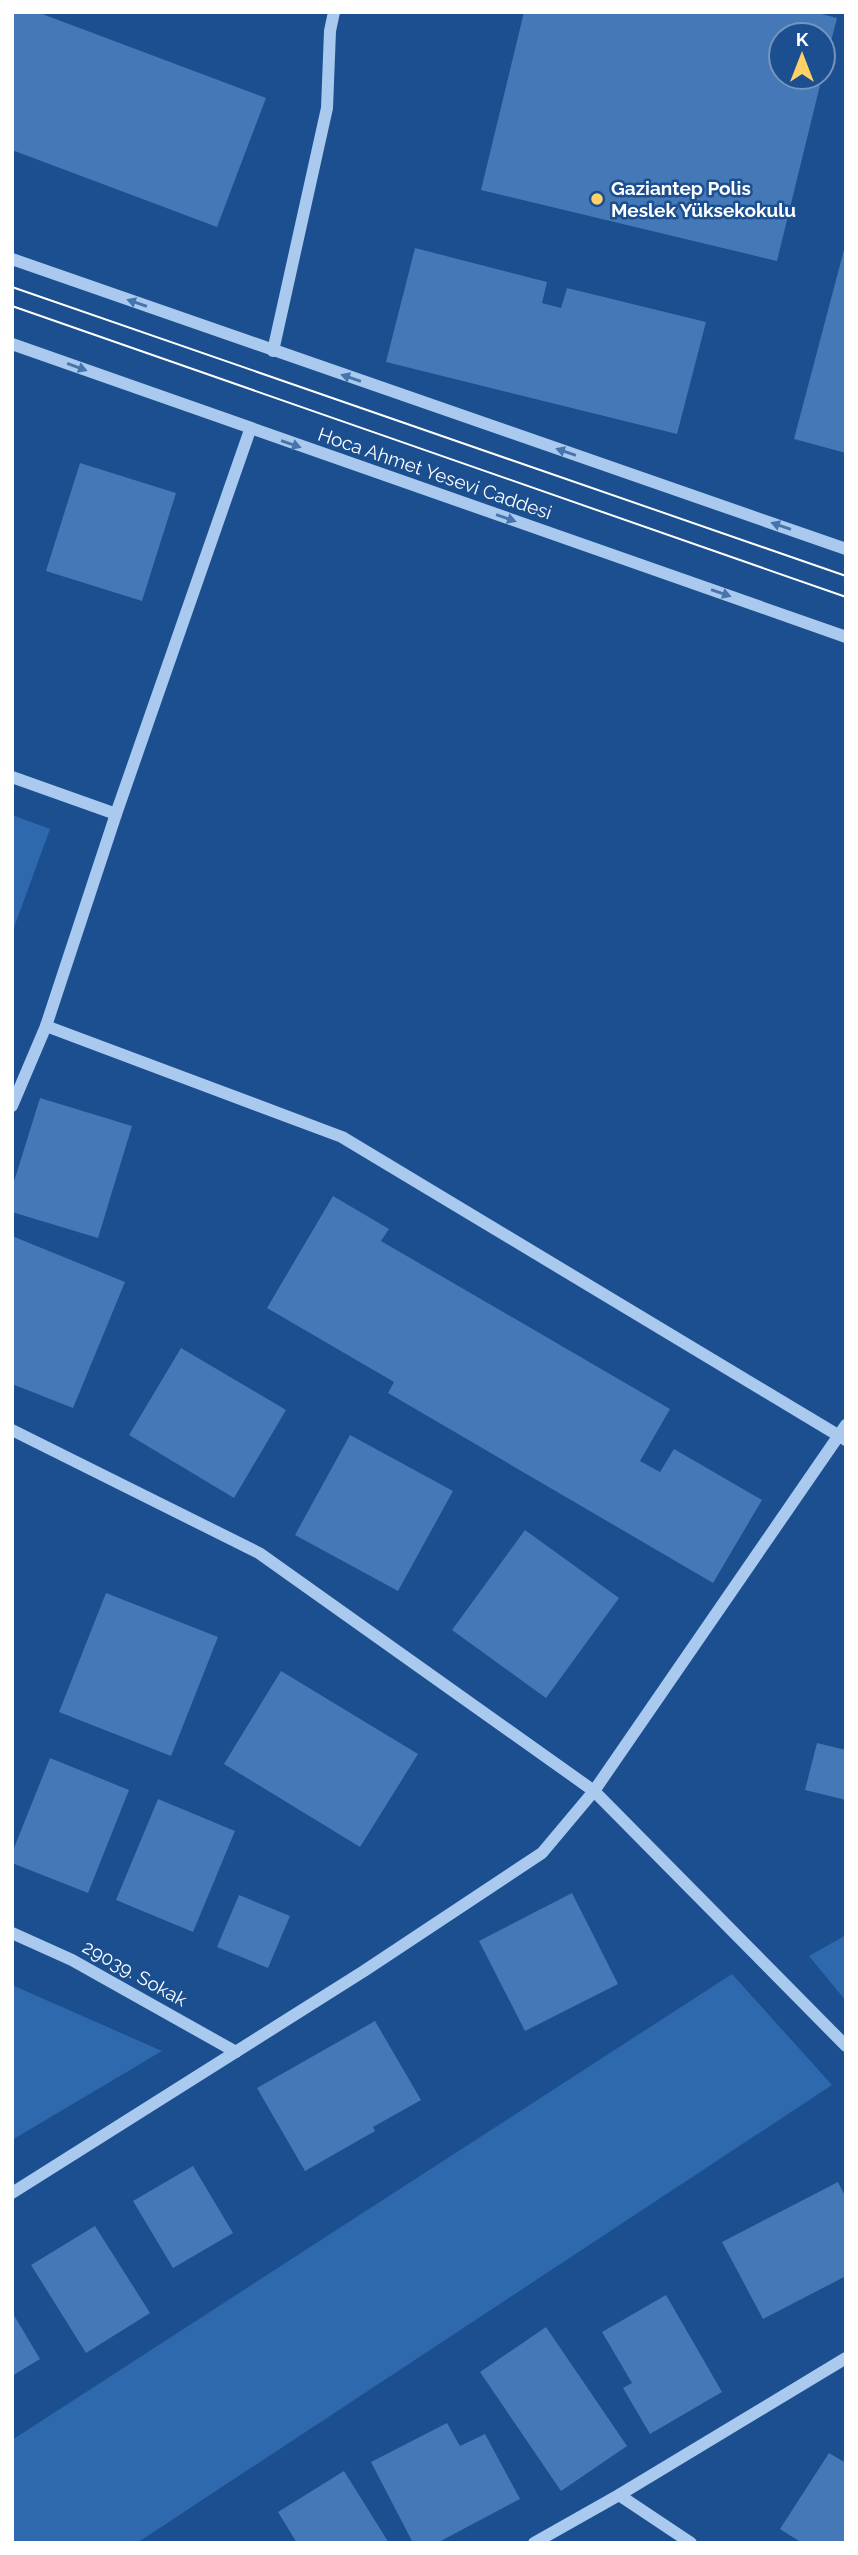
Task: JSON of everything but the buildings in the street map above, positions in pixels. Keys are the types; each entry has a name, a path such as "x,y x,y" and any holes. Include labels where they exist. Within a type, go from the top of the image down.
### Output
{"street":[{"path":"273,351 327,108 330,31 334,12"},
{"path":"12,259 846,549"},
{"name":"Hoca Ahmet Yesevi Caddesi","path":"12,344 250,430 846,637"},
{"path":"12,1106 46,1026 116,814 250,430"},
{"path":"12,777 116,814"},
{"path":"12,2193 364,1971 542,1853 594,1791 843,1433 342,1137 46,1026"},
{"path":"12,1430 259,1553 594,1791 846,2046"},
{"name":"29039. Sokak","path":"12,1933 72,1960 236,2052"},
{"path":"534,2543 846,2358"},
{"path":"619,2495 691,2543"}],"shaded area":[{"path":"12,815 50,829 12,933"},
{"path":"846,1935 846,2001 809,1956"},
{"path":"732,1974 832,2085 137,2543 12,2543 12,2440"},
{"path":"12,1985 162,2051 12,2140"}],"tram line":[{"path":"12,287 846,576"},
{"path":"12,306 846,597"}],"place":[{"name":"Gaziantep Polis Meslek Yüksekokulu","path":"597,199"}]}
